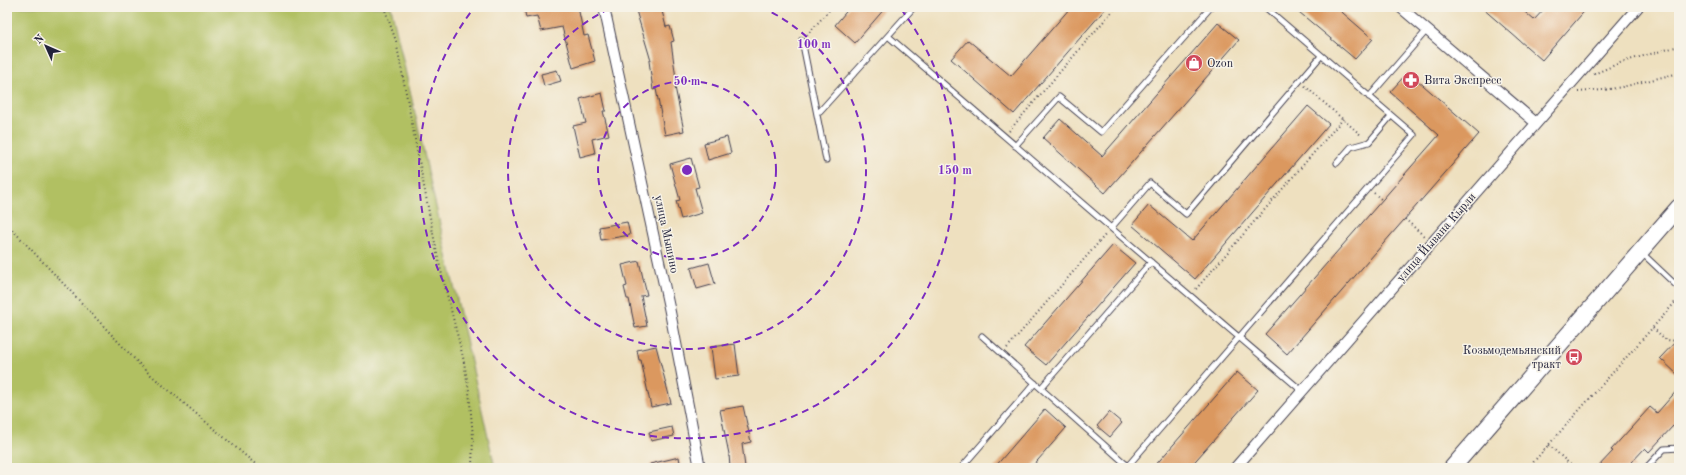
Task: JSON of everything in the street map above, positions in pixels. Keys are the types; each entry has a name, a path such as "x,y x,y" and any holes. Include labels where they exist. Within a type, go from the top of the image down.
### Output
{"main road":[{"path":"1452,468 1679,207"}],"street":[{"name":"улица Мышино","path":"604,7 670,312 700,468"},
{"path":"1400,7 1536,123"},
{"name":"улица Йывана Кырли","path":"1235,468 1638,7"}],"lane":[{"path":"820,111 914,7"},
{"path":"1015,146 1059,97 1101,132 1211,7"},
{"path":"982,336 1127,467 1414,135 1265,7"},
{"path":"1369,97 1426,30"},
{"path":"888,36 1302,391"},
{"path":"802,40 826,160"},
{"path":"1111,228 1150,183 1186,214 1321,56"},
{"path":"1337,163 1351,147 1369,142 1391,116"},
{"path":"1640,252 1679,288"},
{"path":"1041,388 1151,262"},
{"path":"961,468 1035,383"},
{"path":"1646,468 1664,449 1679,448"}],"path":[{"path":"384,7 396,41 438,259 463,357 469,391 473,437 472,468"},
{"path":"802,40 832,7"},
{"path":"1004,136 1116,7"},
{"path":"1594,74 1622,62 1679,46"},
{"path":"1579,88 1574,93 1622,87 1679,73"},
{"path":"1299,81 1369,142"},
{"path":"1190,296 1343,119"},
{"path":"1405,219 1432,243"},
{"path":"7,224 145,370 260,468"},
{"path":"1002,354 1111,228"},
{"path":"1528,468 1679,298"},
{"path":"1652,328 1666,340 1679,341"},
{"path":"1549,445 1574,468"}],"green space":[{"path":"7,7 391,7 495,468 7,468"}],"building":[{"path":"524,7 578,7 584,36 588,35 595,61 573,68 562,27 541,31 537,16 526,18"},
{"path":"635,7 661,7 666,27 670,26 674,41 671,42 677,86 675,87 684,131 665,135 656,89 653,90 649,61 651,61"},
{"path":"850,7 886,7 855,43 835,25"},
{"path":"1071,7 1107,7 1014,114 951,59 968,40 1011,76"},
{"path":"1293,7 1336,7 1373,39 1355,59"},
{"path":"1481,7 1519,7 1534,20 1546,7 1588,7 1542,60"},
{"path":"1218,23 1239,40 1105,193 1043,138 1060,119 1102,156"},
{"path":"557,70 561,81 544,86 541,74"},
{"path":"1408,72 1479,134 1287,354 1265,334 1439,135 1390,92"},
{"path":"602,93 606,111 603,111 609,135 592,139 595,153 580,157 573,126 586,123 580,99"},
{"path":"1308,106 1329,124 1195,279 1132,225 1149,205 1192,241"},
{"path":"727,137 731,153 708,160 704,143"},
{"path":"691,158 699,187 695,188 702,213 681,219 676,201 680,200 670,164"},
{"path":"627,222 630,235 601,240 599,227"},
{"path":"1113,245 1135,263 1046,365 1024,347"},
{"path":"639,261 647,295 641,296 647,326 635,328 629,299 627,299 624,287 627,286 622,265"},
{"path":"709,263 715,284 697,289 691,268"},
{"path":"1679,338 1679,376 1660,358"},
{"path":"735,344 739,376 715,379 711,347"},
{"path":"656,346 671,403 651,407 641,360 639,360 637,350"},
{"path":"1237,372 1258,390 1189,468 1153,468"},
{"path":"1679,388 1679,423 1675,427 1673,426 1649,452 1645,448 1631,463 1636,468 1597,468 1613,451 1611,450 1650,407 1657,413"},
{"path":"743,406 751,442 742,444 745,467 730,468 729,454 720,410"},
{"path":"1045,409 1066,428 1031,468 994,468"},
{"path":"1109,412 1122,423 1110,437 1097,426"},
{"path":"672,427 674,436 651,441 649,432"},
{"path":"679,457 681,468 650,468 650,464"}],"place":[{"name":"Ozon","path":"1194,63"},
{"name":"Вита Экспресс","path":"1411,80"},
{"name":"Козьмодемьянский тракт","path":"1574,357"}]}
